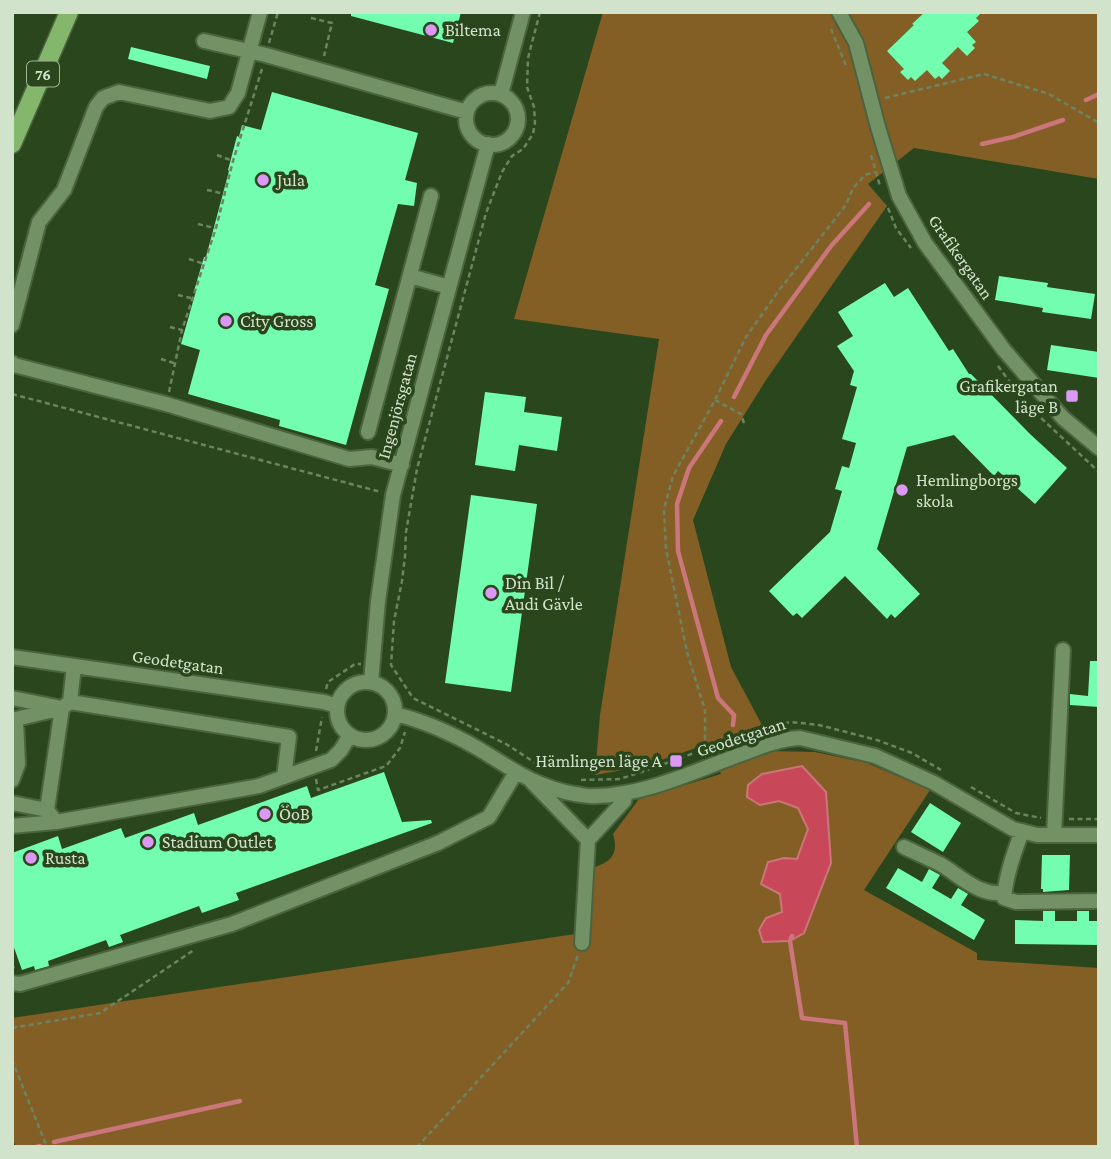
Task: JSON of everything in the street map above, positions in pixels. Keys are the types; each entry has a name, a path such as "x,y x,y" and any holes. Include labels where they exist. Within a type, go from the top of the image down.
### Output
{"main road":[{"name":"76","path":"14,141 69,12"}],"street":[{"path":"12,326 38,222 64,190 96,107 103,99 119,92 210,111 229,107 238,93 260,12"},
{"path":"501,94 523,12"},
{"name":"Grafikergatan","path":"839,12 856,43 900,196 925,243 1004,350 1063,418 1099,448"},
{"path":"204,41 266,55 467,112"},
{"path":"484,94 501,94 514,105 518,121 516,129 505,142 480,142 468,129 467,112 477,98 484,94"},
{"name":"Ingenjörsgatan","path":"372,682 379,590 393,495 488,144"},
{"path":"368,432 432,196"},
{"path":"410,276 449,287"},
{"path":"12,363 166,404 349,459 372,457 402,465"},
{"path":"1054,835 1063,650"},
{"name":"Geodetgatan","path":"12,657 337,706"},
{"path":"52,816 66,705 74,666"},
{"path":"372,682 387,690 402,716 388,730 374,739 366,740 350,735 339,723 337,706 340,697 353,685 372,682"},
{"path":"12,698 289,737 284,777"},
{"path":"12,780 18,764 16,719 66,705"},
{"name":"Geodetgatan","path":"402,716 454,736 531,781 561,791 593,797 647,789 768,744 800,738 875,756 934,783 1013,829 1037,835 1099,835"},
{"path":"12,826 52,816 259,786 331,760 350,735"},
{"path":"12,983 20,984 232,925 438,843 489,817 516,772"},
{"path":"531,781 588,840"},
{"path":"582,943 588,840 624,801 625,793"},
{"path":"12,803 52,816"},
{"path":"1022,831 1004,898 1016,902 1099,901"},
{"path":"904,847 938,863 972,886 990,894 1004,893"}],"path":[{"path":"166,404 191,298 216,228 233,161 278,12"},
{"path":"314,767 318,790 386,766 400,748 402,716 413,698 391,665 394,621 417,469 486,213 502,172 512,156 523,149 533,134 534,107 527,87 528,58 540,12"},
{"path":"312,18 332,23 320,70"},
{"path":"871,101 984,74 1049,94 1099,123"},
{"path":"217,155 233,161"},
{"path":"705,748 705,710 687,652 666,549 664,509 673,476 746,337 846,205 853,188 865,175 875,172"},
{"path":"207,190 225,194"},
{"path":"198,223 216,228"},
{"path":"189,260 204,264"},
{"path":"178,295 191,298"},
{"path":"170,327 182,330"},
{"path":"161,359 176,363"},
{"path":"12,394 393,495"},
{"path":"715,400 741,414 744,423"},
{"path":"417,1147 568,983 582,943"},
{"path":"12,1028 100,1013 199,947"},
{"path":"12,1060 47,1147"}],"shaded area":[{"path":"603,12 1099,12 1099,179 914,148 868,184 887,206 766,380 726,444 693,520 731,667 762,725 644,766 595,775 600,715 659,339 514,319"},
{"path":"770,751 815,752 867,763 930,790 864,890 977,953 977,960 1099,968 1099,1147 16,1147 12,1137 12,1018 582,933 587,869 610,859 615,849 613,834 639,799 721,774 718,767","holes":["826,792 790,941 766,918 782,913 780,894 784,858 797,860 808,829 798,808 779,801"]},
{"path":"802,766 826,792 831,863 804,933 790,941 763,942 759,930 766,918 782,912 780,894 761,884 768,862 784,858 797,859 808,829 798,808 779,801 760,805 747,797 748,785 762,774"}],"building":[{"name":"Biltema","path":"351,12 461,12 453,43 351,16"},
{"path":"925,12 982,12 976,18 979,21 967,32 976,42 972,45 975,48 967,56 958,47 942,63 950,71 942,79 939,76 935,79 927,70 915,81 911,77 908,80 900,72 904,69 887,51"},
{"path":"131,47 210,66 207,79 128,59"},
{"path":"272,92 418,133 405,180 417,183 414,206 398,204 375,285 389,289 346,445 279,426 280,420 188,394 200,350 181,344 237,136 239,137 242,125 261,130"},
{"path":"999,276 1048,283 1047,287 1095,294 1091,319 1042,312 1043,308 995,300"},
{"path":"885,283 894,297 908,288 949,351 953,349 969,374 1067,468 1035,504 998,471 994,476 954,435 907,447 877,549 920,594 895,618 891,614 887,619 845,576 802,618 797,613 793,616 769,591 830,532 842,491 835,489 842,466 849,468 856,443 842,439 857,387 850,385 854,371 837,346 853,336 838,312"},
{"path":"1051,345 1099,352 1099,378 1047,370"},
{"path":"485,392 526,397 524,412 562,417 557,451 519,445 515,471 475,465"},
{"name":"Din Bil / Audi Gävle","path":"471,495 537,504 511,692 445,683"},
{"path":"1090,661 1099,661 1099,707 1070,705 1070,694 1088,696"},
{"path":"384,772 402,822 431,820 432,823 236,893 239,900 202,913 199,906 120,935 123,942 109,947 106,940 48,961 49,966 35,970 34,966 22,970 12,942 12,853 58,836 62,849 121,828 125,838 194,813 198,825 307,786 311,798"},
{"path":"930,803 961,823 943,852 911,832"},
{"path":"1042,855 1070,855 1069,890 1043,892"},
{"path":"898,868 922,882 929,869 940,875 932,888 951,899 958,888 968,894 961,905 985,920 974,940 886,888"},
{"path":"1043,911 1055,911 1055,921 1077,921 1077,911 1089,911 1089,921 1099,921 1099,945 1015,944 1015,920 1043,921"}],"waterway":[{"path":"1086,100 1099,94"},
{"path":"982,144 1063,120"},
{"path":"734,397 766,335 831,246 869,204"},
{"path":"721,421 689,468 677,504 678,551 718,698 734,715 733,725"},
{"path":"792,936 790,941 802,1018 845,1023 857,1147"},
{"path":"54,1142 240,1101"},
{"path":"36,1147 40,1146"}],"place":[{"name":"Biltema","path":"431,30"},
{"name":"Jula","path":"263,180"},
{"name":"City Gross","path":"226,321"},
{"name":"Grafikergatan läge B","path":"1072,396"},
{"name":"Hemlingborgs skola","path":"902,490"},
{"name":"Din Bil / Audi Gävle","path":"491,593"},
{"name":"Hämlingen läge A","path":"676,761"},
{"name":"ÖoB","path":"265,814"},
{"name":"Stadium Outlet","path":"148,842"},
{"name":"Rusta","path":"31,858"}]}
